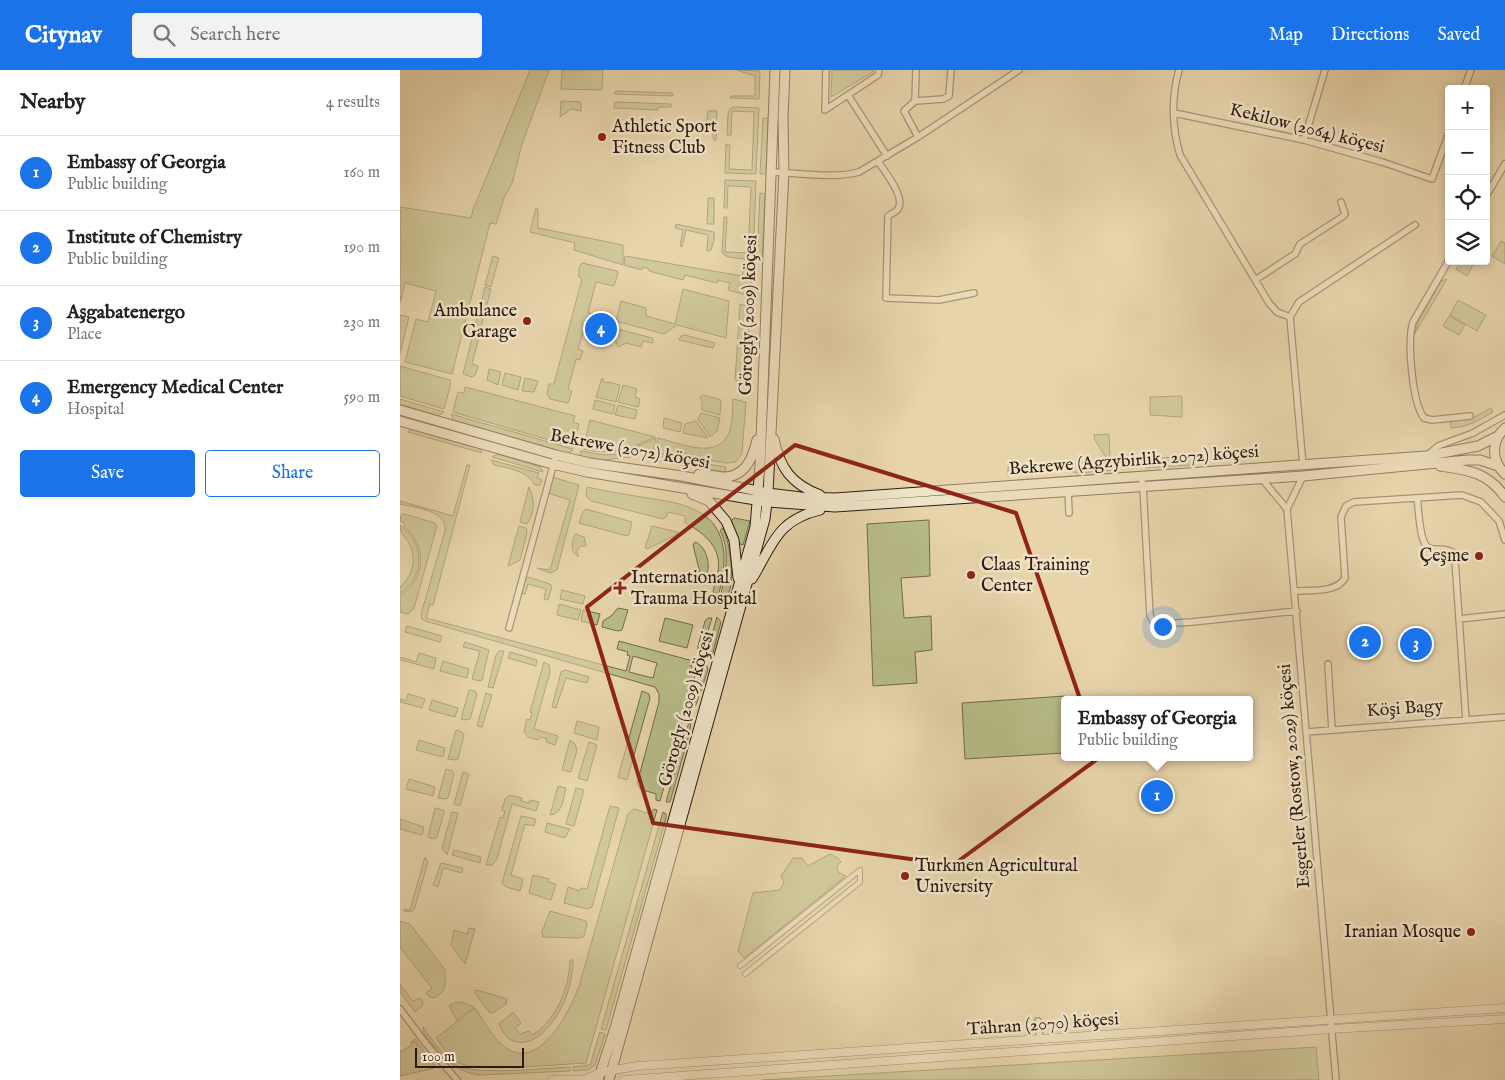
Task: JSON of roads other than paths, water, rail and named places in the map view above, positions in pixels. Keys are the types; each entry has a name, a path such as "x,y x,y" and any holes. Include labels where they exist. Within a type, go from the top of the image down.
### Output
{"main road":[{"name":"Görogly (2009) köçesi","path":"599,1076 742,587 763,528 768,502 764,492 761,421 776,70"},
{"name":"Görogly (2009) köçesi","path":"610,1076 742,587 755,527 758,501 764,492 771,421 784,172 783,117 785,70"},
{"name":"Bekrewe (2072) köçesi","path":"400,410 590,463 682,476 764,492"},
{"name":"Bekrewe (2072) köçesi","path":"400,421 587,472 768,502"},
{"path":"682,476 700,474 727,477 743,470 751,461 754,453 761,421"},
{"path":"771,421 777,451 789,475 806,489 835,502"},
{"path":"1505,428 1498,436 1494,453 1498,466 1505,474"},
{"name":"Bekrewe (Agzybirlik, 2072) köçesi","path":"764,492 835,502 1006,485 1303,476 1427,460 1478,446 1498,436"},
{"path":"1427,460 1474,472 1489,478 1499,487 1505,497"},
{"name":"Bekrewe (Agzybirlik, 2072) köçesi","path":"768,502 835,502 1068,490 1303,466 1427,460 1480,460 1498,466"},
{"path":"678,488 709,500 726,521 734,540 742,587"},
{"path":"742,587 786,525 807,513 835,502"}],"street":[{"path":"826,70 825,110 878,75 879,70"},
{"path":"915,101 916,70"},
{"path":"918,137 904,111 915,101 943,99 948,96 951,70"},
{"path":"772,172 849,175 859,172 918,137 1019,70"},
{"path":"1180,70 1174,98 1176,137 1180,155 1269,303 1277,312 1290,317"},
{"path":"1304,140 1325,70"},
{"path":"1465,85 1471,70"},
{"path":"848,96 887,156"},
{"name":"Kekilow (2064) köçesi","path":"1174,113 1304,140 1382,162 1432,179 1445,144"},
{"path":"878,161 899,198 897,210 888,216 886,298 939,300 974,293"},
{"path":"1490,189 1505,164"},
{"path":"1255,280 1295,254 1300,244 1342,217 1345,211 1341,202"},
{"path":"1303,466 1290,317 1299,302 1415,225"},
{"path":"1446,265 1413,322 1410,331 1410,353 1419,408 1424,418 1432,420 1470,416"},
{"path":"1427,460 1438,446 1474,433 1505,415"},
{"path":"509,628 552,464 556,455"},
{"path":"1261,478 1288,509 1303,476"},
{"path":"1142,481 1150,615 1154,623 1192,622 1296,611"},
{"path":"1068,490 1069,514"},
{"path":"1295,591 1335,588 1342,584 1345,578 1340,517 1346,506 1354,502 1462,496 1481,502 1499,521 1505,540"},
{"path":"1418,498 1422,541 1430,549 1446,548 1452,552 1455,560 1466,720"},
{"name":"Esgerler (Rostow, 2029) köçesi","path":"1288,509 1336,1080"},
{"path":"1459,619 1505,614"},
{"path":"1328,664 1332,730"},
{"name":"Köşi Bagy","path":"1307,732 1505,717"},
{"path":"740,966 860,870 860,882 746,974"},
{"name":"Tähran (2070) köçesi","path":"552,1080 610,1076 638,1066 1505,1008"},
{"path":"400,1009 438,1060 457,1080"},
{"name":"Tähran (2070) köçesi","path":"624,1080 1332,1029 1505,1019"},
{"path":"1038,1021 1040,1040"}],"place":[{"name":"Athletic Sport Fitness Club","path":"602,137"},
{"name":"Ambulance Garage","path":"527,321"},
{"name":"Emergency Medical Center","path":"601,329"},
{"name":"Çeşme","path":"1479,556"},
{"name":"Claas Training Center","path":"971,575"},
{"name":"International Trauma Hospital","path":"620,588"},
{"name":"Institute of Chemistry","path":"1365,642"},
{"name":"Aşgabatenergo","path":"1416,644"},
{"name":"Embassy of Georgia","path":"1157,796"},
{"name":"Turkmen Agricultural University","path":"905,876"},
{"name":"Iranian Mosque","path":"1471,932"}]}
